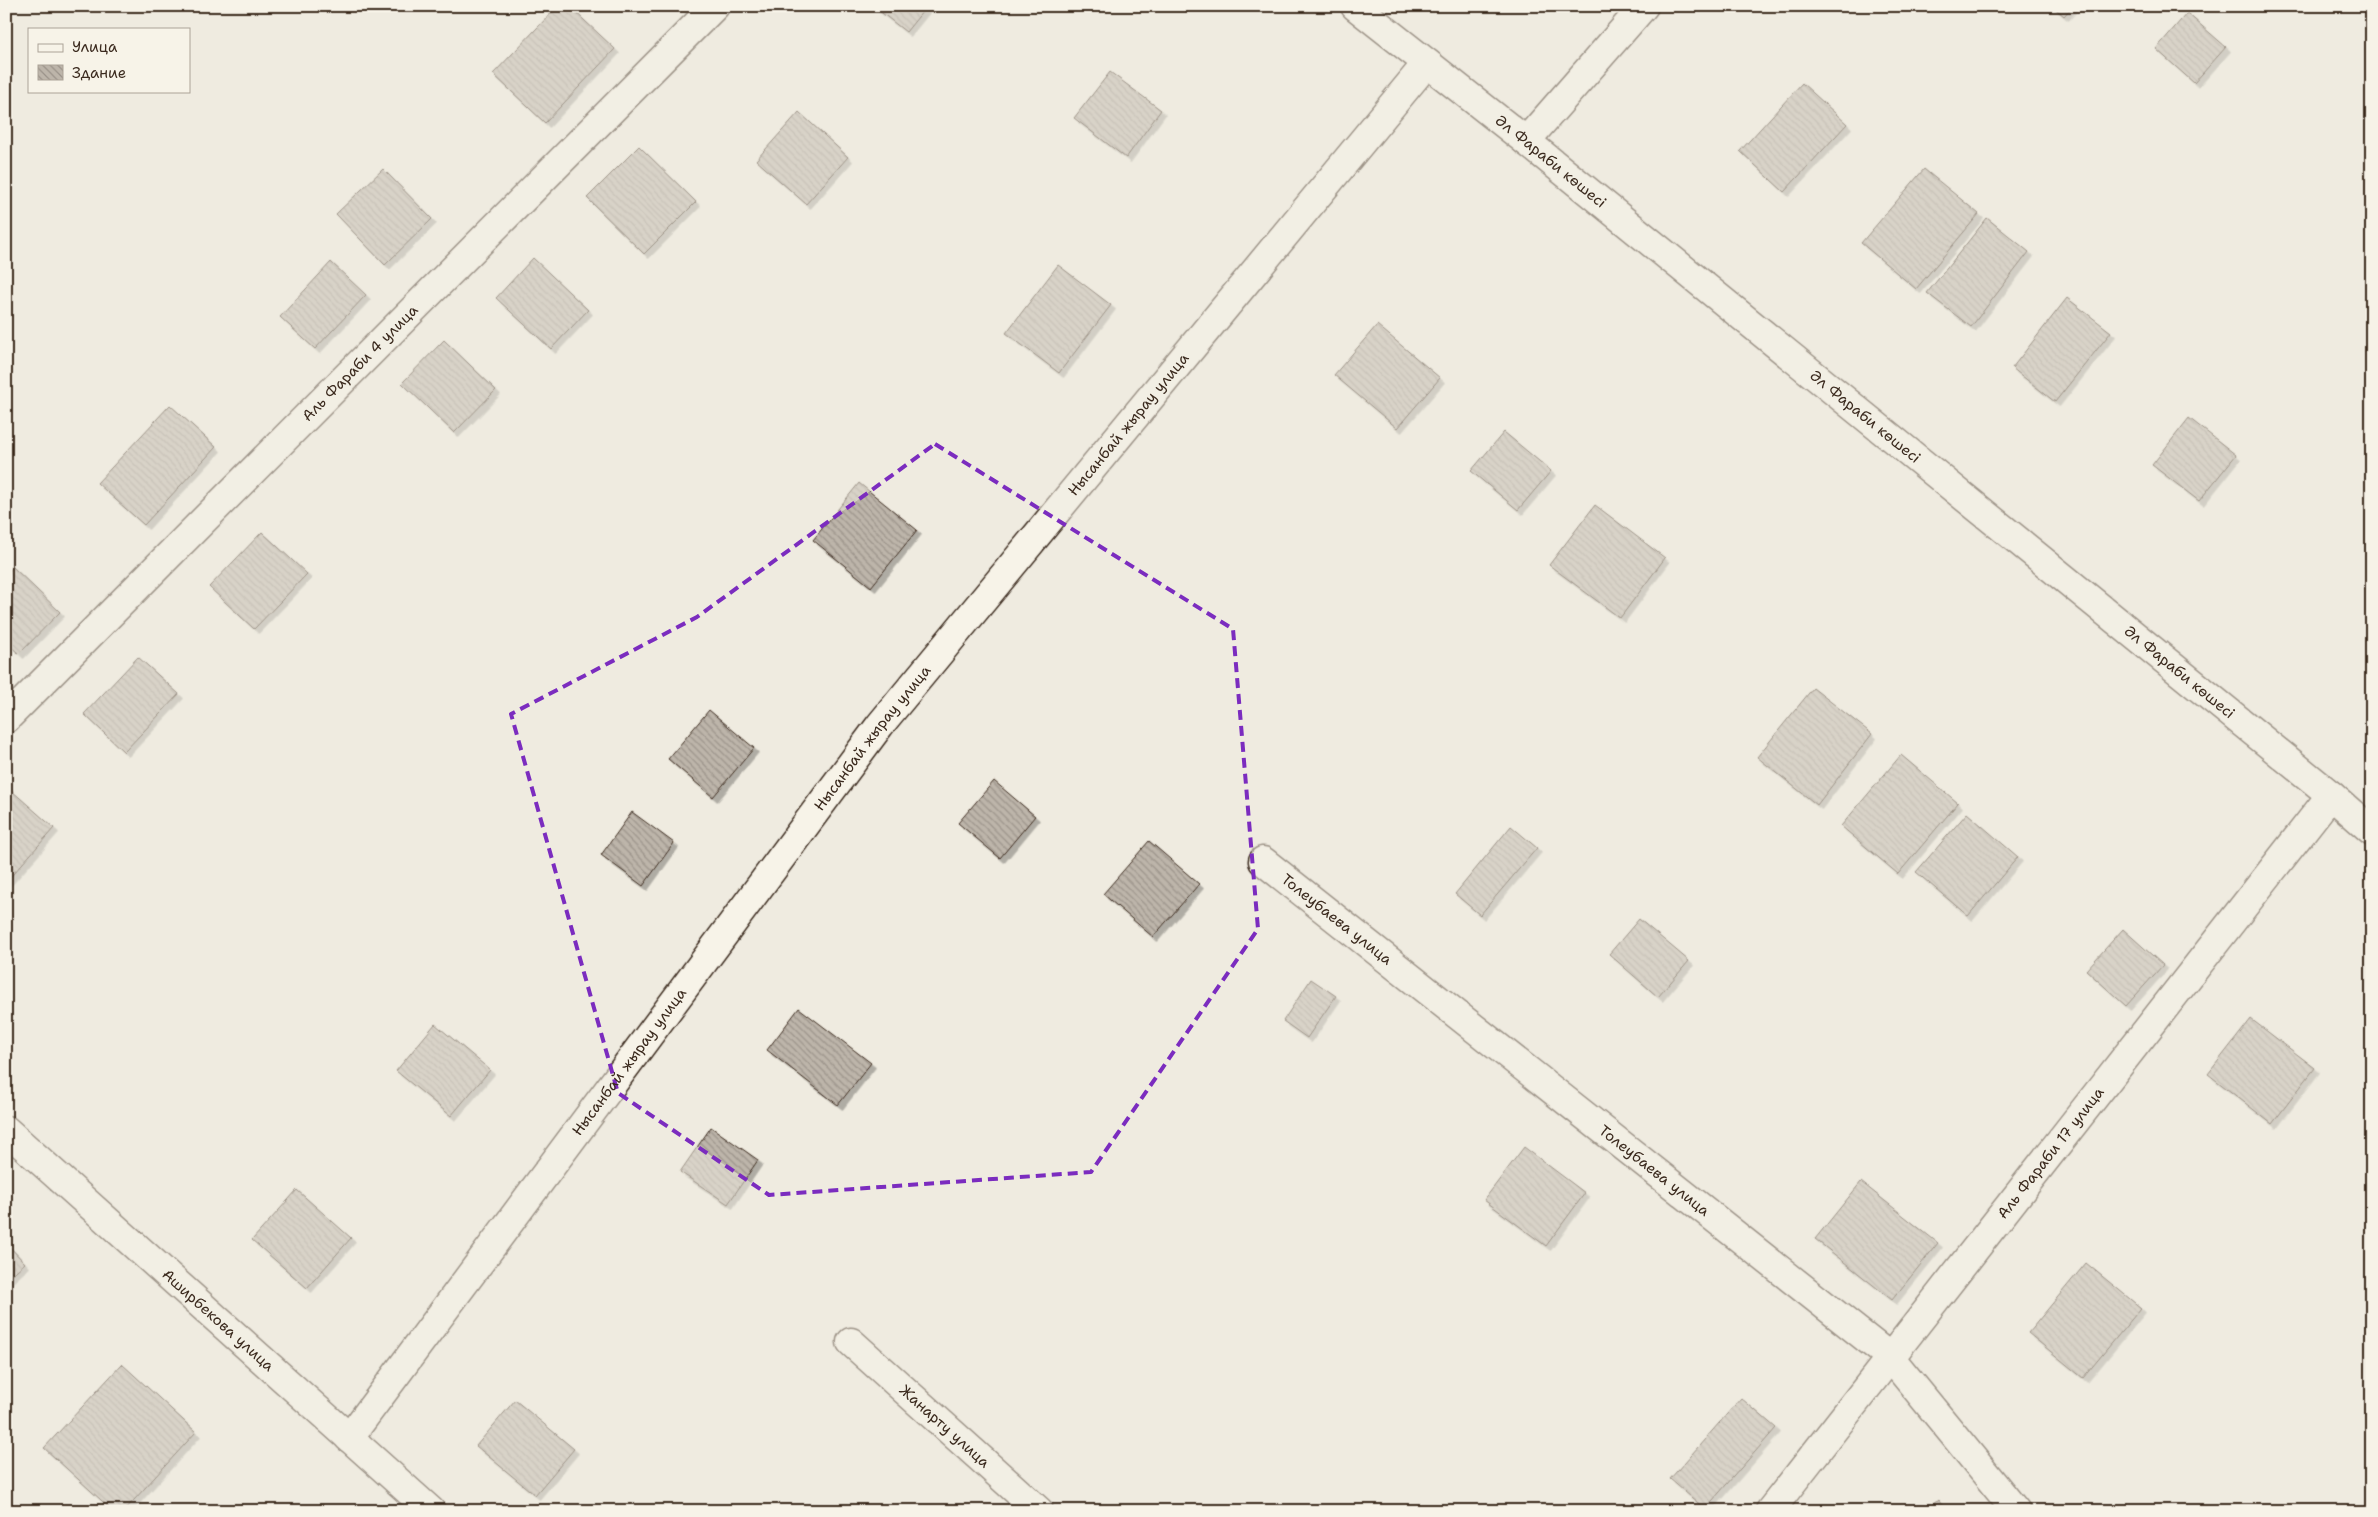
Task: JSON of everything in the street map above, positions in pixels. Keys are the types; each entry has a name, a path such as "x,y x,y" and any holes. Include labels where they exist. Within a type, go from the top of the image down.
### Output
{"street":[{"name":"Аль Фараби 4 улица","path":"6,719 715,6"},
{"name":"Әл Фараби көшесі","path":"1356,6 2331,795 2372,831"},
{"path":"1526,142 1644,6"},
{"name":"Нысанбай жырау улица","path":"349,1438 880,725 1428,63"},
{"name":"Аль Фараби 17 улица","path":"1770,1511 2331,795"},
{"name":"Толеубаева улица","path":"1263,861 1890,1357 2016,1511"},
{"name":"Аширбекова улица","path":"6,1130 431,1511"},
{"name":"Жанарту улица","path":"851,1342 1039,1511"}],"highlighted area":[{"path":"935,444 1233,629 1258,929 1091,1172 769,1195 618,1093 511,714 697,617"}],"building":[{"path":"558,6 569,6 615,49 545,123 493,74"},
{"path":"873,6 927,6 906,32"},
{"path":"2052,6 2073,6 2064,16"},
{"path":"2187,13 2226,47 2194,83 2156,49"},
{"path":"1110,72 1161,110 1126,158 1074,118"},
{"path":"1802,83 1847,124 1784,192 1740,151"},
{"path":"799,112 848,157 806,204 756,160"},
{"path":"639,146 696,202 644,254 587,198"},
{"path":"383,169 432,219 385,265 336,214"},
{"path":"1924,169 1979,214 1916,289 1861,243"},
{"path":"1987,218 2029,252 1971,327 1927,293"},
{"path":"533,258 588,310 551,349 496,298"},
{"path":"331,262 366,295 315,349 280,317"},
{"path":"1058,265 1111,305 1059,373 1006,333"},
{"path":"2067,298 2111,332 2055,402 2012,368"},
{"path":"1377,325 1440,378 1397,428 1334,375"},
{"path":"444,340 496,390 454,433 402,383"},
{"path":"170,405 216,447 144,525 97,483"},
{"path":"2189,418 2236,455 2199,501 2152,465"},
{"path":"1504,432 1551,471 1518,510 1471,471"},
{"path":"859,483 917,530 871,587 813,540"},
{"path":"1595,505 1665,558 1620,618 1549,565"},
{"path":"262,532 307,574 254,629 209,587"},
{"path":"13,567 60,612 19,654 6,642 6,575"},
{"path":"138,657 179,694 124,752 84,714"},
{"path":"1813,688 1872,734 1817,805 1757,757"},
{"path":"709,710 754,748 713,797 668,759"},
{"path":"1901,755 1958,803 1898,874 1841,826"},
{"path":"994,781 1035,816 1000,858 958,823"},
{"path":"11,790 54,828 6,882 6,796"},
{"path":"632,812 674,843 643,886 601,855"},
{"path":"1967,813 2018,857 1968,916 1916,872"},
{"path":"1511,826 1537,848 1480,915 1455,894"},
{"path":"1149,841 1199,884 1153,937 1103,894"},
{"path":"1639,919 1689,961 1658,997 1609,954"},
{"path":"2123,929 2163,965 2126,1006 2086,970"},
{"path":"1311,979 1336,996 1307,1038 1283,1021"},
{"path":"799,1008 871,1063 838,1105 767,1050"},
{"path":"2251,1019 2315,1068 2272,1124 2208,1074"},
{"path":"435,1024 490,1070 451,1116 396,1071"},
{"path":"711,1127 758,1160 728,1204 680,1172"},
{"path":"1524,1147 1585,1193 1546,1246 1484,1200"},
{"path":"1861,1182 1938,1243 1892,1300 1815,1239"},
{"path":"297,1190 351,1238 307,1288 252,1240"},
{"path":"6,1243 25,1263 6,1280"},
{"path":"2086,1263 2141,1308 2083,1378 2028,1333"},
{"path":"122,1364 196,1432 124,1511 113,1511 44,1448"},
{"path":"1741,1398 1776,1428 1705,1509 1670,1479"},
{"path":"515,1400 574,1449 535,1495 476,1446"},
{"path":"1938,1500 1947,1511 1925,1511"}]}
